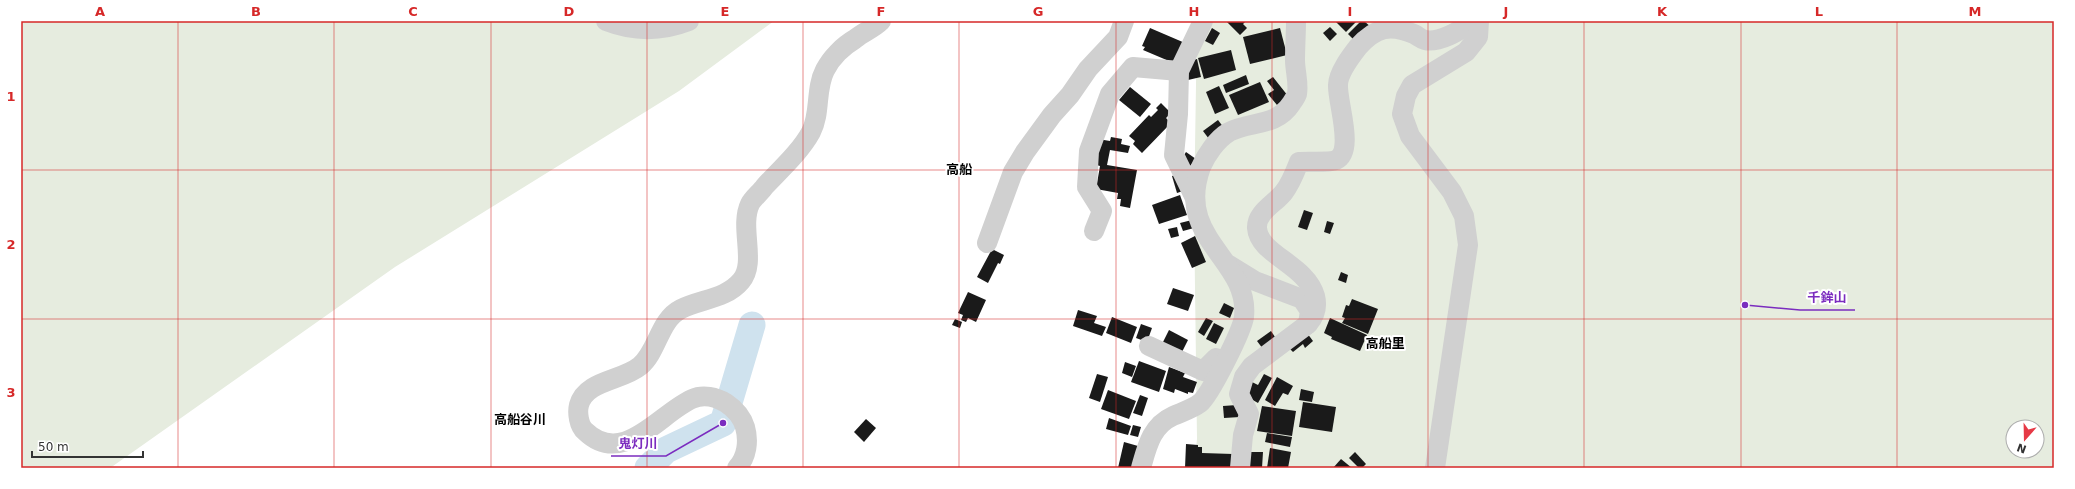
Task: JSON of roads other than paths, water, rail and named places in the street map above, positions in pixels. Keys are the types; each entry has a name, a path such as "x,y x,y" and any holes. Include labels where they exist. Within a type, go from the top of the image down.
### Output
{"street":[{"path":"606,21 633,29 651,30 668,28 689,21"},
{"path":"737,468 746,450 748,438 743,421 733,408 720,400 706,396 692,399 636,438 622,443 605,442 592,438 583,429 579,418 578,406 583,396 593,387 626,375 640,366 649,356 668,319 680,309 728,293 742,280 748,266 746,217 750,203 795,153 811,131 816,115 819,88 824,71 834,57 853,39 881,21"},
{"path":"987,243 1013,172 1025,152 1052,115 1070,95 1088,69 1118,37 1124,21"},
{"path":"1130,43 1138,21"},
{"path":"1196,200 1174,155 1178,114 1179,71 1203,21"},
{"path":"1141,468 1152,434 1160,423 1201,403 1240,333 1244,317 1240,286 1205,236 1198,216 1196,200 1197,179 1204,162 1218,142 1230,132 1279,116 1288,107 1297,94 1295,60 1296,21"},
{"path":"1240,468 1243,435 1249,414 1238,394 1244,377 1252,366 1308,324 1315,316 1317,303 1312,286 1299,271 1282,260 1260,240 1257,227 1262,214 1284,192 1299,162 1336,160 1344,152 1346,141 1338,83 1344,69 1358,47 1374,32 1386,27 1400,29 1417,28 1425,40 1438,39 1455,34 1466,24 1467,21"},
{"path":"1435,468 1468,245 1464,216 1452,192 1410,136 1402,114 1406,96 1412,85 1466,52 1478,37 1479,21"},
{"path":"1094,231 1102,211 1087,187 1089,150 1110,94 1133,67 1179,71"},
{"path":"1225,263 1255,281 1302,299 1310,311 1308,324"},
{"path":"1149,346 1203,371 1216,358 1224,363"}],"waterway":[{"path":"648,468 666,450 723,423 752,325"}],"place":[{"name":"千鉾山","path":"1745,305"},
{"name":"鬼灯川","path":"723,423"}],"district":[{"name":"高船","path":"959,169"},
{"name":"高船里","path":"1385,343"},
{"name":"高船谷川","path":"520,419"}]}
